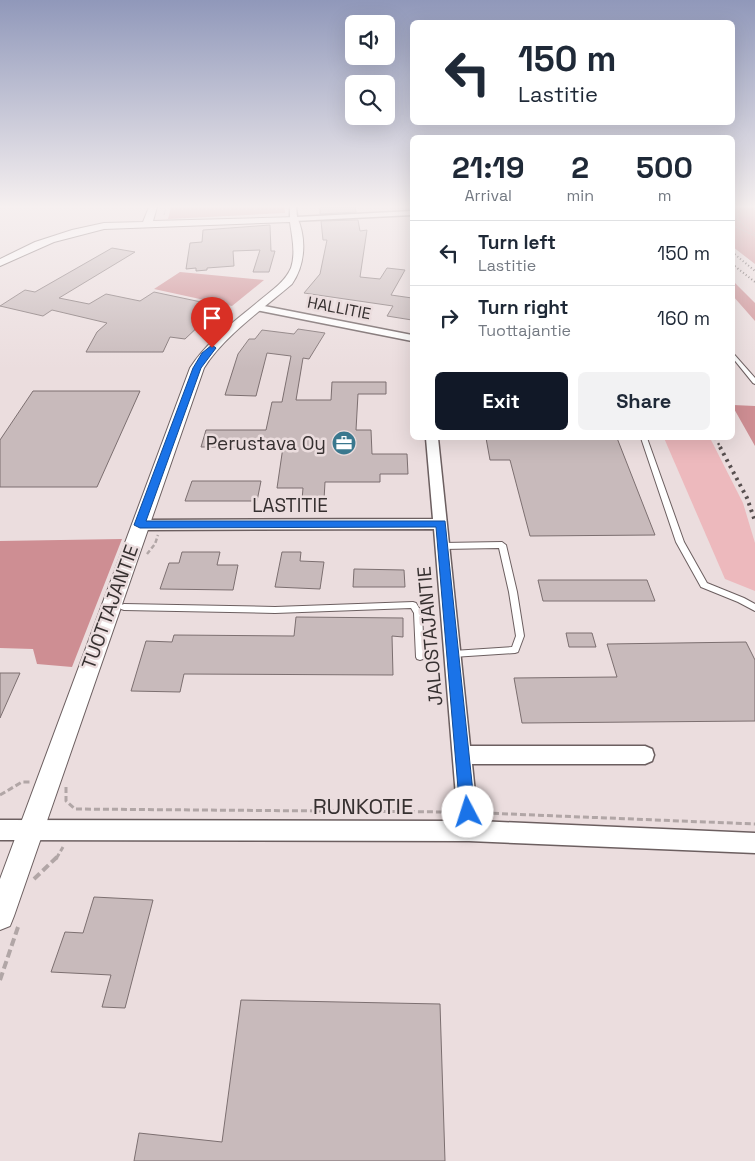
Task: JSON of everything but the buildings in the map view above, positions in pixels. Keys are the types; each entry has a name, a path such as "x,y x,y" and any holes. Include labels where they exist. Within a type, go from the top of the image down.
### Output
{"street":[{"name":"TUOTTAJANTIE","path":"10,916 31,831 47,783 197,368 205,355 219,341 288,282 296,271 299,261"},
{"name":"HALLITIE","path":"259,308 410,338"},
{"name":"JALOSTAJANTIE","path":"432,440 468,822"},
{"name":"LASTITIE","path":"140,525 441,524"},
{"path":"463,755 645,755"},
{"name":"RUNKOTIE","path":"0,830 68,831 468,822 755,843"}],"lane":[{"path":"735,357 755,382"},
{"path":"645,440 680,542 704,585 741,600 755,608"},
{"path":"443,546 502,545 513,592 520,636 516,650 453,654"},
{"path":"124,608 274,610 413,605 418,613 420,657"}],"path":[{"path":"143,559 155,544 161,524"},
{"path":"0,795 22,782 66,783 66,801 75,809 468,822 755,824"},
{"path":"33,881 44,868 61,855 75,809"},
{"path":"0,980 10,916"}],"shaded area":[{"path":"180,272 264,280 232,306 154,289"},
{"path":"735,283 755,303 755,321 735,298"},
{"path":"735,405 755,406 755,446 735,411"},
{"path":"665,440 711,440 743,503 755,543 755,591 725,579"},
{"path":"122,539 72,667 37,664 33,649 0,648 0,541"}],"railway":[{"path":"743,261 755,271"},
{"path":"735,266 755,282"},
{"path":"716,440 721,448"},
{"path":"720,447 747,498 755,521"}],"place":[{"name":"Perustava Oy","path":"344,443"}],"route":[{"path":"212,348 197,368 140,525 441,524 468,812"}]}
